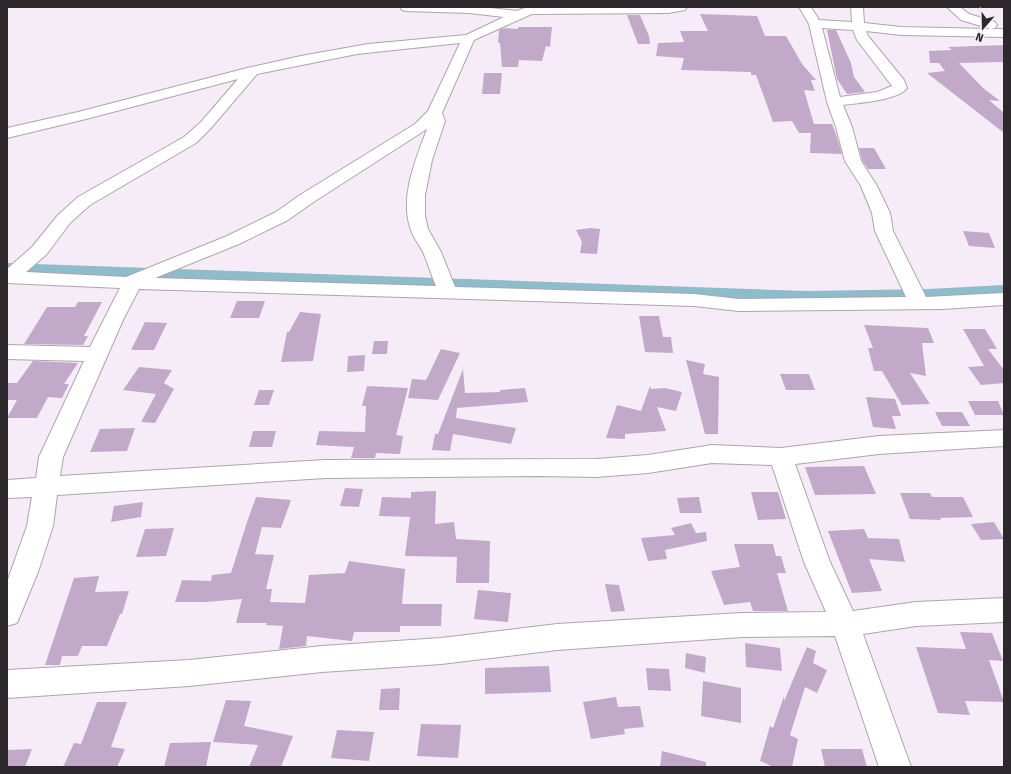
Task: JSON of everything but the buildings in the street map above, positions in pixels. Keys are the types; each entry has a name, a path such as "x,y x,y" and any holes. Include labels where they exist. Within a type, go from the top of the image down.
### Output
{"street":[{"path":"406,7 469,9 516,15"},
{"path":"7,133 73,118 303,60 359,50 444,42 469,38 516,15 530,10 640,10 681,7"},
{"path":"805,7 815,24 834,102 844,127 853,161 869,186 881,213 884,231 919,303"},
{"path":"834,102 880,96 900,88 899,82 862,36 858,26 857,7"},
{"path":"953,7 965,17 1004,28"},
{"path":"815,24 858,26 901,32 1004,33"},
{"path":"7,614 25,572 40,526 52,457 131,282 233,240 282,216 306,199 420,127 435,113 469,38"},
{"path":"8,277 39,251 64,219 84,201 190,140 206,125 252,72"},
{"path":"435,113 437,121 424,160 416,195 416,216 419,228 432,252 448,293"},
{"path":"8,277 448,293 694,300 738,305 942,303 1004,299"},
{"path":"7,352 98,354"},
{"path":"7,489 325,469 538,467 596,468 648,464 712,454 781,457 879,445 1004,438"},
{"path":"781,457 817,562 845,624 895,767"},
{"path":"7,684 189,673 322,658 441,650 557,637 742,626 845,624 916,614 1004,610"}],"waterway":[{"path":"7,268 807,296 928,294 1004,290"}]}
